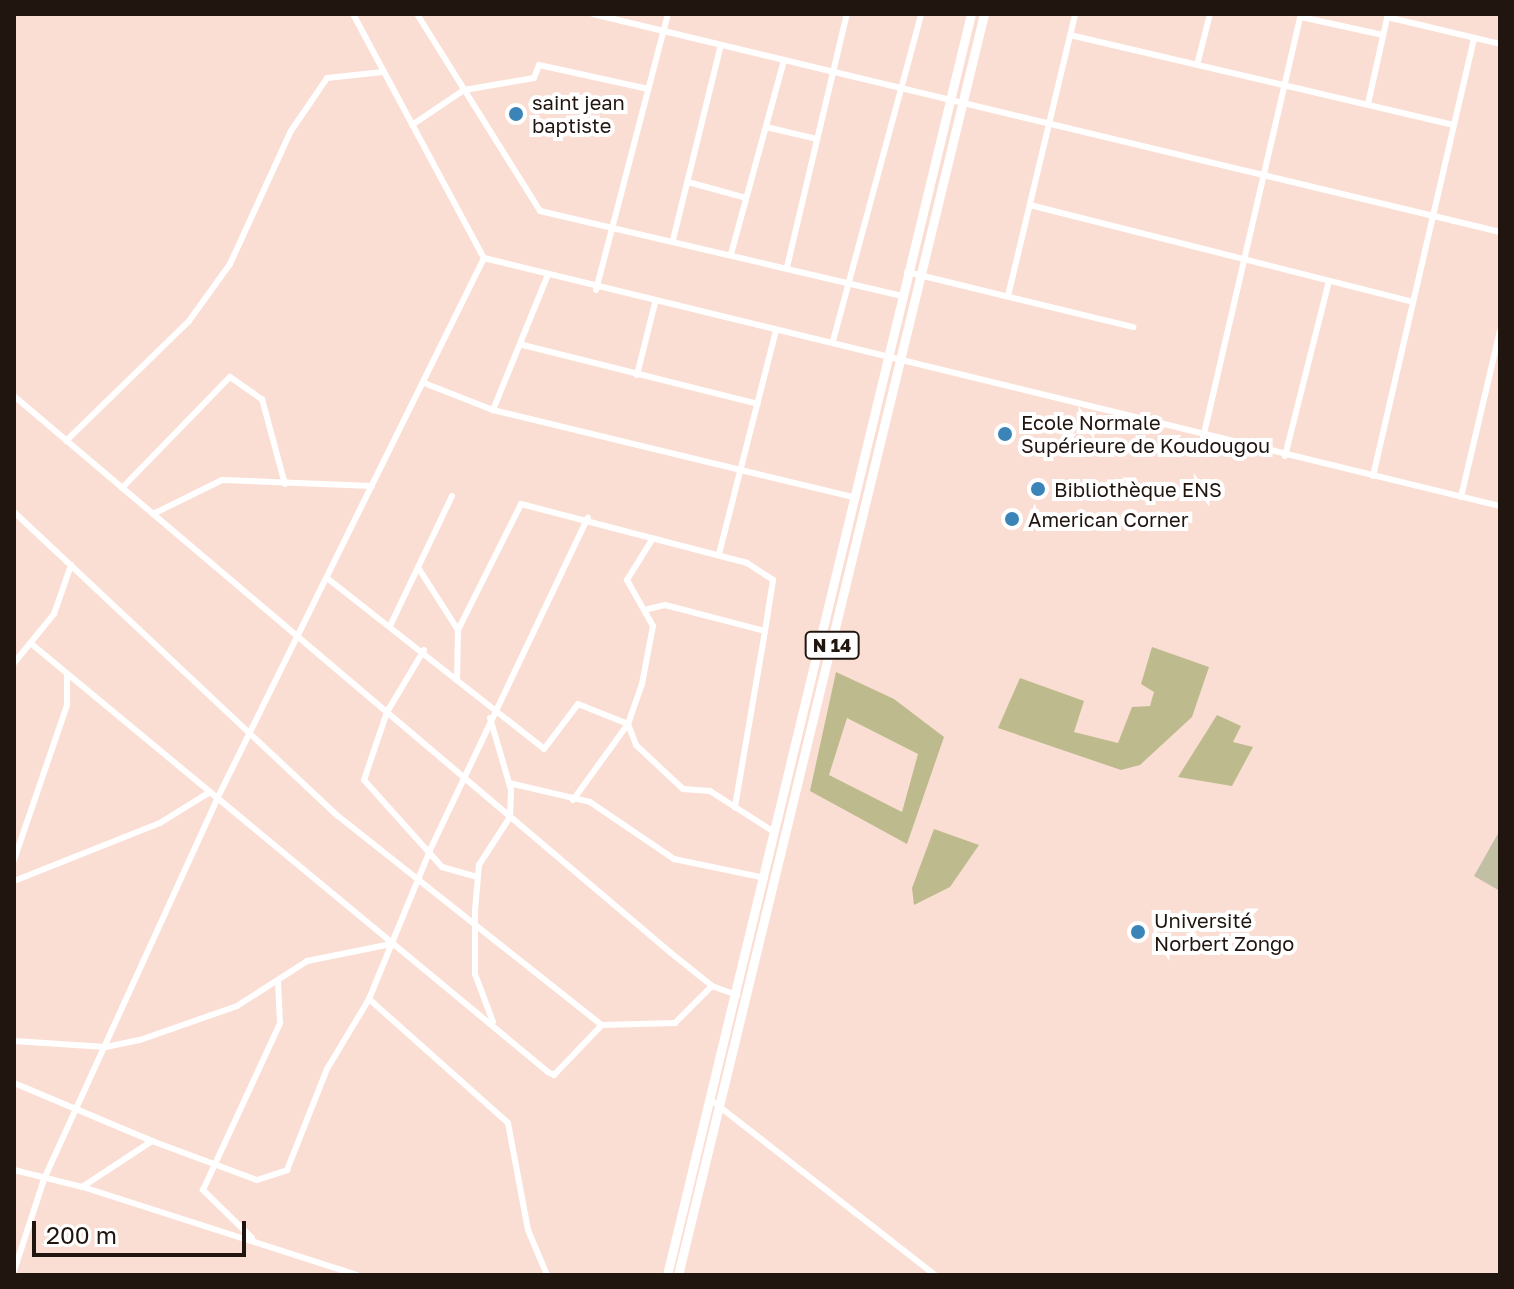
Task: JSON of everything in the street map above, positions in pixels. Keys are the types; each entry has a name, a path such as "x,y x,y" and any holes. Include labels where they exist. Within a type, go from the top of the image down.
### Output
{"main road":[{"name":"N 14","path":"678,1275 898,358 912,273 971,14"},
{"name":"N 14","path":"667,1275 777,833 901,296 912,273 984,14"}],"street":[{"path":"353,14 484,258 596,290 833,341 1203,438 1500,506"},
{"path":"417,14 540,211 612,225 901,296"},
{"path":"593,14 1500,232"},
{"path":"596,290 668,14"},
{"path":"787,267 847,14"},
{"path":"833,341 846,282 903,88 921,14"},
{"path":"1008,296 1075,14"},
{"path":"1197,65 1210,14"},
{"path":"1203,438 1301,16 1383,35"},
{"path":"1368,104 1388,16 1500,44"},
{"path":"1070,35 1454,125"},
{"path":"1373,476 1474,38"},
{"path":"673,240 721,45"},
{"path":"731,254 784,60"},
{"path":"412,125 464,90 534,78 539,65 648,89"},
{"path":"66,441 189,321 230,264 291,131 327,78 383,72"},
{"path":"766,127 817,139"},
{"path":"688,182 746,198"},
{"path":"1030,205 1413,302"},
{"path":"14,1271 44,1179 217,799 484,258"},
{"path":"912,273 1133,327"},
{"path":"493,410 523,345 547,277"},
{"path":"1285,456 1329,281"},
{"path":"637,375 655,303"},
{"path":"719,554 776,330"},
{"path":"1461,497 1500,331"},
{"path":"523,345 758,404"},
{"path":"122,488 230,377 262,399 285,484"},
{"path":"424,383 493,410 742,467 856,498"},
{"path":"14,396 712,986 737,995"},
{"path":"153,514 222,480 372,486"},
{"path":"390,626 452,496"},
{"path":"457,683 458,630 521,504 588,518 719,554 773,580 735,807"},
{"path":"14,512 418,882 602,1025 675,1023 712,986"},
{"path":"14,1083 77,1112 152,1141 216,1161 257,1180 287,1170 327,1069 369,999 430,850 490,718 588,518"},
{"path":"573,800 628,724 652,647 648,609 628,592 627,580 653,538"},
{"path":"14,663 34,646 71,565"},
{"path":"419,569 458,630"},
{"path":"327,578 424,650 457,683 544,749 578,704 628,724 636,745 683,789 710,791 777,833"},
{"path":"648,609 665,605 765,631"},
{"path":"34,646 391,944 554,1075 602,1025"},
{"path":"424,650 387,712 364,780 430,850 442,867 478,877"},
{"path":"14,860 67,705 67,674"},
{"path":"490,718 509,783 510,817 478,877 475,974 495,1027"},
{"path":"509,783 590,802 674,859 765,878"},
{"path":"14,881 160,823 210,792"},
{"path":"14,1041 106,1047 204,1020 278,981 307,961 391,944"},
{"path":"252,1238 203,1190 280,1023 278,981"},
{"path":"369,999 508,1123 525,1216 547,1275"},
{"path":"711,1100 935,1275"},
{"path":"82,1187 152,1141"},
{"path":"14,1170 252,1238 357,1275"},
{"path":"14,1234 25,1238"}],"green space":[{"path":"1500,830 1500,891 1474,876"}],"shaded area":[{"path":"1152,647 1209,667 1192,717 1140,765 1121,770 998,728 1020,678 1084,701 1074,732 1118,743 1132,707 1150,706 1154,692 1141,684"},
{"path":"836,672 894,699 944,737 907,844 810,791","holes":["847,718 918,754 902,812 829,775"]},
{"path":"1217,715 1241,726 1233,742 1253,747 1232,786 1178,777"},
{"path":"934,829 979,845 950,887 914,905 912,888"}],"place":[{"name":"saint jean baptiste","path":"516,114"},
{"name":"Ecole Normale Supérieure de Koudougou","path":"1005,434"},
{"name":"Bibliothèque ENS","path":"1038,489"},
{"name":"American Corner","path":"1012,519"},
{"name":"Université Norbert Zongo","path":"1138,932"}]}
